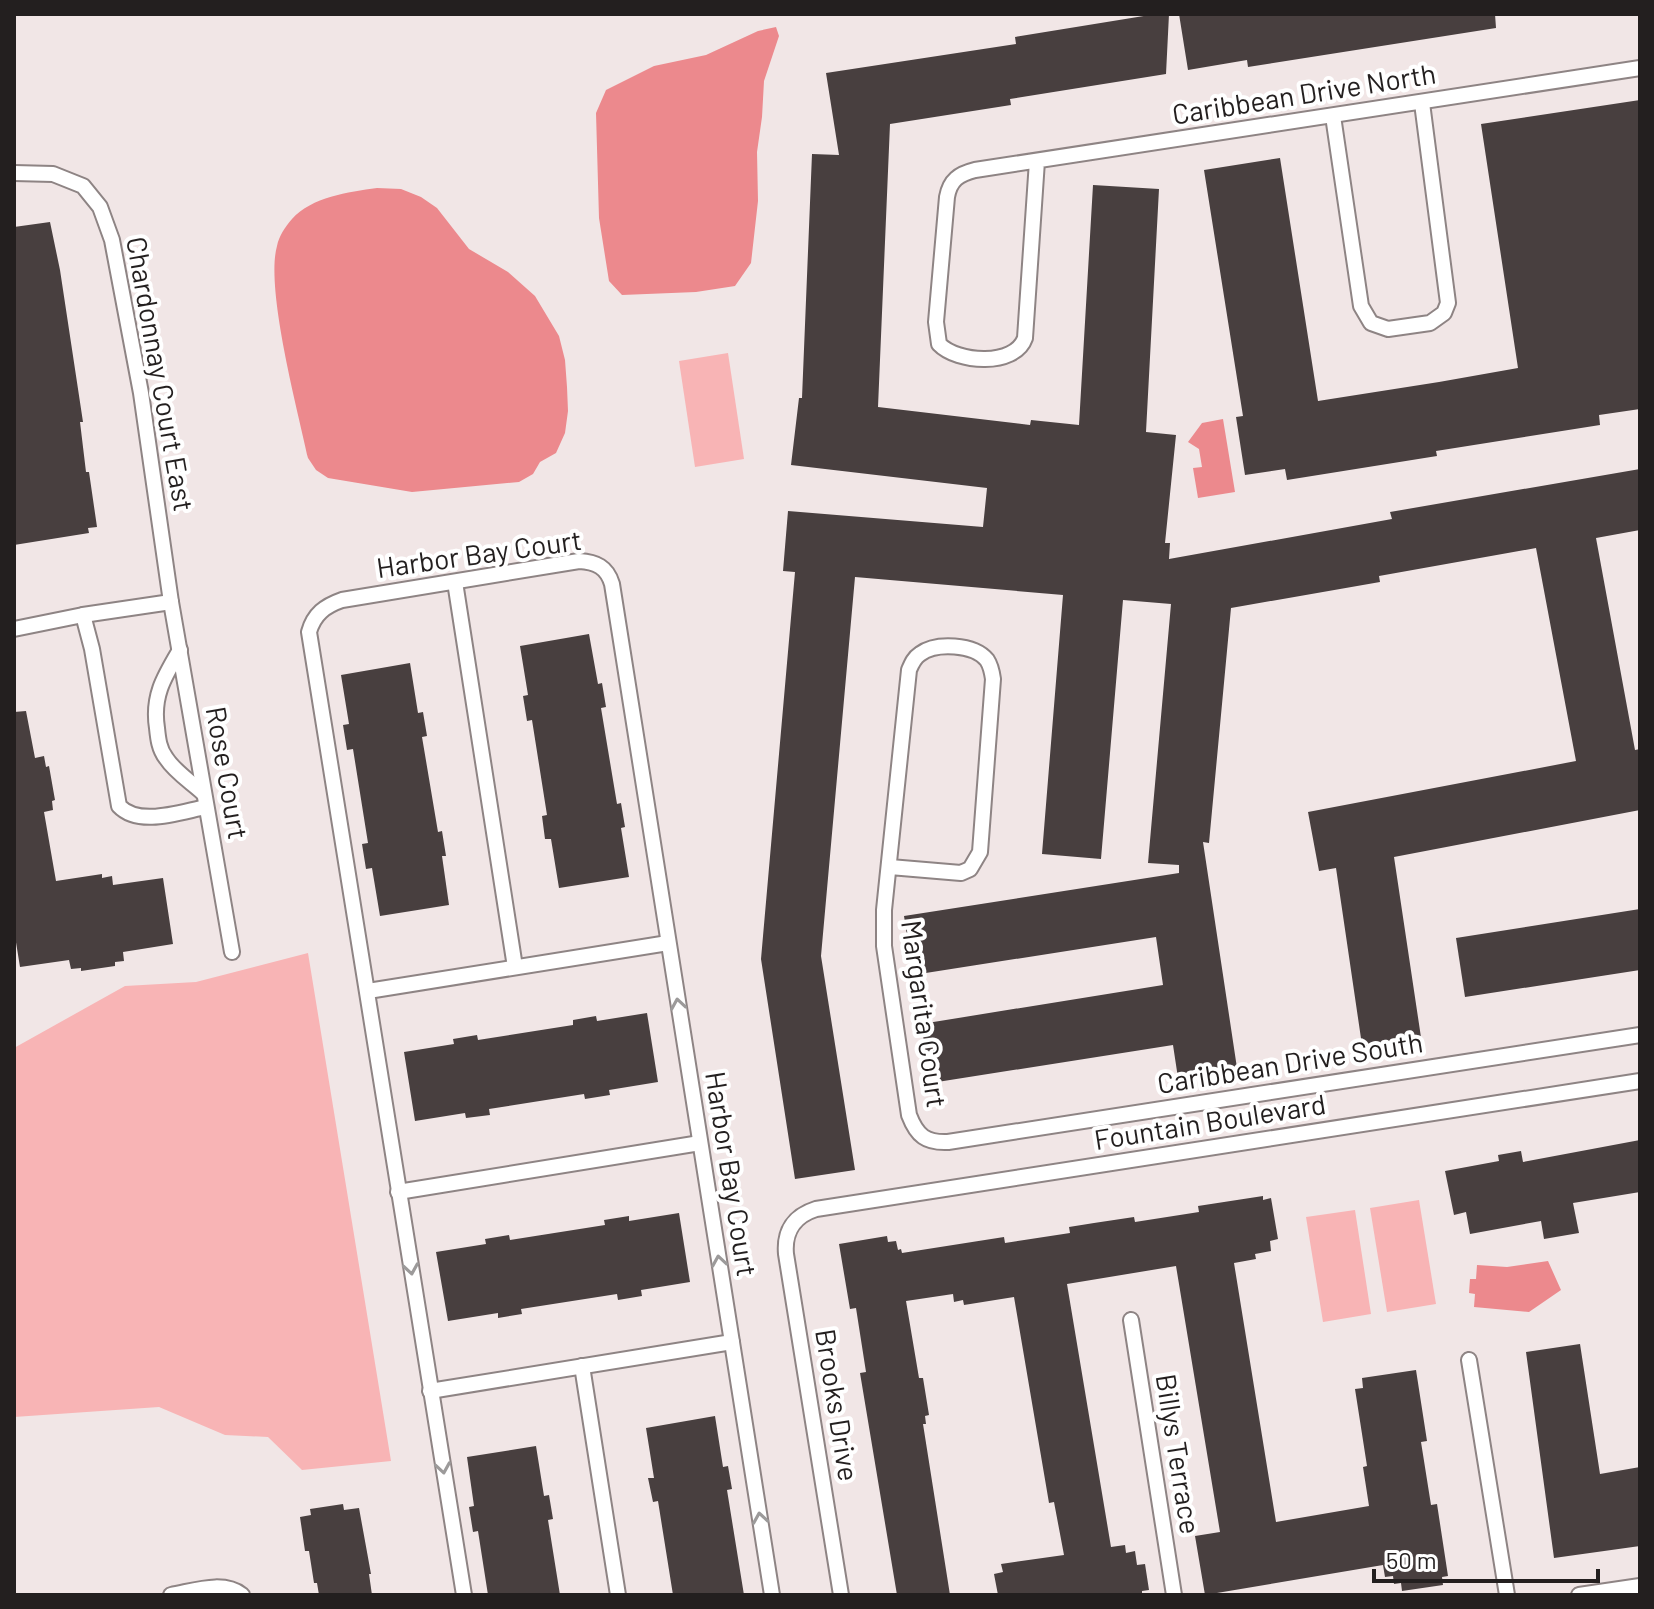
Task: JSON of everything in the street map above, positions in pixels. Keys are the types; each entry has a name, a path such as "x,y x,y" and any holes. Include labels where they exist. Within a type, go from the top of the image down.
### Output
{"lane":[{"name":"Caribbean Drive North","path":"1037,161 1022,347 1015,353 997,358 954,355 939,344 936,335 949,187 954,179 975,170 1640,68"},
{"path":"1333,116 1361,306 1371,323 1388,329 1430,323 1444,313 1448,303 1422,103"},
{"name":"Chardonnay Court East","path":"14,173 53,174 83,186 93,195 107,221 141,393 171,602"},
{"name":"Harbor Bay Court","path":"464,1595 309,632 319,612 342,600 579,561 598,564 606,569 612,584 772,1595"},
{"path":"455,582 515,967"},
{"path":"14,629 171,602"},
{"name":"Rose Court","path":"171,602 232,952"},
{"path":"83,615 92,649 119,806 125,813 141,818 205,800 166,758 159,739 155,713 157,692 180,650"},
{"name":"Margarita Court","path":"890,867 961,873 976,862 980,852 993,679 986,660 979,653 968,649 930,649 914,660 909,670 884,910 884,946 909,1115 919,1135 926,1140 948,1142"},
{"path":"368,991 668,943"},
{"name":"Caribbean Drive South","path":"948,1142 1640,1035"},
{"name":"Fountain Boulevard","path":"792,1224 816,1209 1640,1081"},
{"path":"398,1192 700,1143"},
{"name":"Brooks Drive","path":"792,1224 787,1233 786,1254 841,1595"},
{"name":"Billys Terrace","path":"1131,1320 1174,1595"},
{"path":"430,1391 732,1342"},
{"path":"1469,1360 1507,1595"},
{"path":"582,1366 618,1595"},
{"path":"1579,1595 1640,1586"},
{"path":"171,1595 220,1587 232,1588 242,1595"}],"shaded area":[{"path":"776,27 779,36 764,81 757,152 758,201 751,263 735,286 696,292 622,295 609,281 599,218 596,113 606,90 654,66 706,55 758,31"},
{"path":"377,188 401,189 437,208 469,249 508,272 535,296 559,336 567,387 565,433 556,453 540,462 533,474 519,482 412,492 328,478 316,470 308,458 279,319 274,265 278,242 292,219 310,205 343,194"},
{"path":"728,353 744,459 695,467 679,361"},
{"path":"1223,419 1235,492 1198,498 1193,468 1202,467 1199,449 1188,442 1202,423"},
{"path":"308,953 391,1461 302,1470 268,1437 225,1435 159,1407 14,1417 14,1048 125,986 196,982"},
{"path":"1419,1200 1436,1304 1387,1312 1370,1208"},
{"path":"1355,1210 1371,1314 1323,1322 1306,1217"},
{"path":"1548,1261 1561,1290 1529,1312 1474,1307 1475,1294 1469,1293 1470,1279 1476,1279 1477,1265 1507,1267"}],"building":[{"path":"1169,14 1166,74 1010,99 1011,105 890,124 878,407 1030,425 1031,420 1079,425 1093,185 1159,189 1146,432 1176,435 1165,543 1170,543 1169,559 1392,519 1390,512 1640,469 1640,530 1596,538 1635,750 1640,749 1640,810 1394,857 1422,1044 1363,1052 1336,868 1319,871 1308,812 1576,761 1536,548 1379,576 1380,582 1231,608 1209,843 1203,842 1237,1068 1178,1078 1173,1045 931,1083 921,1024 1163,985 1156,937 913,975 904,916 1179,873 1179,865 1148,863 1171,604 1123,600 1101,859 1042,854 1063,595 855,577 821,956 855,1170 795,1179 761,959 795,572 783,571 788,511 983,527 987,488 791,465 799,398 802,398 812,154 839,155 826,73 1016,44 1015,37"},
{"path":"1179,14 1495,14 1496,28 1248,67 1247,60 1188,70"},
{"path":"1640,100 1640,409 1599,415 1600,425 1436,451 1437,456 1287,480 1285,469 1245,475 1236,417 1243,416 1204,170 1280,158 1318,401 1439,382 1518,368 1481,124"},
{"path":"50,222 60,270 83,422 80,422 86,472 89,472 97,527 88,528 89,533 14,545 14,227"},
{"path":"589,634 598,684 602,683 606,707 601,708 617,804 621,803 625,827 621,828 629,877 559,888 551,839 545,839 542,816 547,815 532,720 527,721 523,696 528,695 520,646"},
{"path":"410,663 418,713 423,712 427,736 422,737 438,832 442,831 449,905 380,916 372,868 366,869 362,844 368,843 353,749 347,750 343,725 349,724 341,675"},
{"path":"26,711 35,758 44,756 46,767 49,766 55,800 52,801 53,810 44,812 56,881 102,874 102,878 112,876 113,885 163,878 173,944 123,952 124,961 115,962 115,966 81,971 81,968 71,969 69,960 20,967 14,930 14,712"},
{"path":"1640,909 1640,970 1465,997 1456,938"},
{"path":"647,1013 658,1082 609,1090 610,1095 585,1099 584,1094 489,1109 490,1115 466,1118 465,1113 415,1121 404,1052 454,1044 453,1039 477,1035 478,1040 573,1025 573,1020 596,1016 597,1021"},
{"path":"1640,1140 1640,1192 1573,1203 1579,1233 1544,1239 1541,1221 1470,1234 1466,1212 1454,1215 1445,1171 1499,1161 1498,1155 1521,1151 1523,1162"},
{"path":"1263,1196 1263,1200 1271,1198 1278,1239 1270,1241 1271,1251 1255,1254 1256,1259 1234,1263 1276,1522 1369,1506 1363,1467 1367,1466 1355,1389 1363,1388 1362,1378 1416,1370 1427,1441 1421,1442 1431,1505 1437,1504 1448,1576 1442,1577 1443,1585 1402,1591 1401,1583 1394,1584 1393,1576 1385,1577 1383,1565 1205,1595 1195,1536 1220,1532 1176,1266 1067,1284 1111,1547 1125,1545 1126,1553 1135,1551 1137,1565 1145,1564 1149,1590 1142,1591 1142,1595 998,1595 994,1574 1003,1572 1001,1564 1064,1555 1054,1502 1049,1503 1014,1297 964,1305 963,1300 954,1302 953,1294 906,1301 919,1378 923,1378 929,1415 925,1416 926,1424 923,1424 950,1595 897,1595 860,1373 866,1372 856,1308 850,1309 839,1244 887,1236 888,1242 896,1241 902,1253 1004,1237 1005,1243 1070,1233 1069,1227 1094,1223 1134,1217 1135,1222 1199,1212 1198,1206"},
{"path":"679,1213 690,1282 641,1290 642,1296 618,1300 617,1294 521,1309 522,1314 498,1318 498,1313 448,1321 436,1252 486,1244 485,1239 509,1235 510,1240 605,1225 604,1220 629,1216 629,1221"},
{"path":"1580,1344 1600,1474 1640,1467 1640,1546 1554,1558 1526,1352"},
{"path":"715,1416 723,1467 728,1466 732,1489 727,1490 744,1595 673,1595 658,1501 653,1502 648,1478 654,1478 646,1428"},
{"path":"536,1446 544,1496 549,1495 553,1519 548,1520 560,1595 488,1595 478,1531 473,1532 469,1507 474,1506 467,1457"},
{"path":"343,1504 344,1510 359,1508 372,1595 319,1595 317,1583 314,1583 300,1517 311,1515 310,1509"}]}
